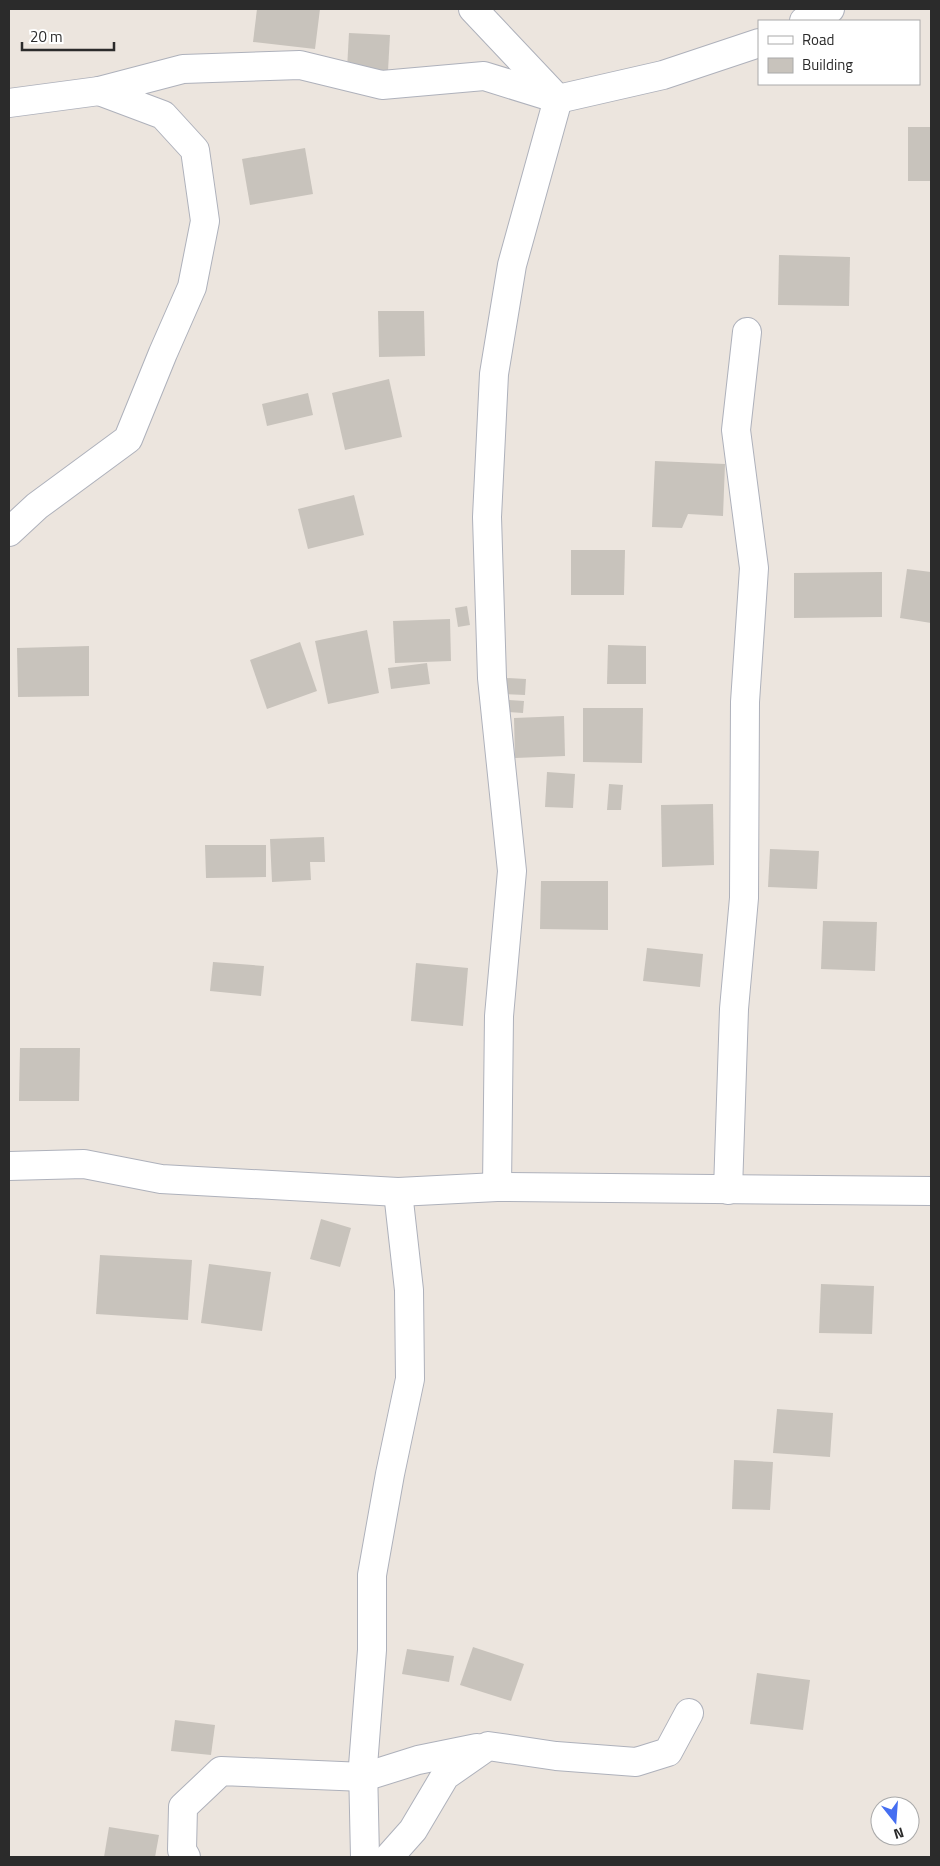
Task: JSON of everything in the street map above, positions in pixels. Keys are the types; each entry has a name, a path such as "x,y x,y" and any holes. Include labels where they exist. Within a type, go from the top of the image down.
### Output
{"street":[{"path":"473,9 558,99"},
{"path":"806,20 830,9"},
{"path":"9,103 100,91 183,69 300,65 382,85 484,76 558,99 663,75 758,43"},
{"path":"9,532 37,506 128,439 192,287 205,222 195,150 163,116 100,91"},
{"path":"497,1187 499,1016 512,871 492,678 487,517 494,374 512,265 558,99"},
{"path":"728,1190 734,1009 744,898 745,702 754,568 736,430 747,332"},
{"path":"9,1166 84,1164 161,1180 398,1192 497,1187 931,1191"},
{"path":"365,1857 364,1776 372,1650 372,1575 390,1474 410,1379 409,1290 398,1192"},
{"path":"186,1857 182,1850 183,1807 221,1771 364,1776 418,1760 488,1746 556,1756 636,1762 668,1752 688,1713"},
{"path":"389,1857 413,1830 445,1776 488,1746"}],"building":[{"path":"257,9 320,9 315,49 253,42"},
{"path":"349,33 390,35 388,71 347,69"},
{"path":"908,127 931,127 931,181 908,181"},
{"path":"305,148 313,194 250,205 242,159"},
{"path":"779,255 850,257 849,306 778,305"},
{"path":"378,311 424,311 425,356 379,357"},
{"path":"389,379 402,437 345,450 332,393"},
{"path":"308,393 313,415 267,426 262,404"},
{"path":"655,461 725,464 723,516 688,514 682,528 652,527"},
{"path":"354,495 364,535 308,549 298,509"},
{"path":"571,550 625,550 624,595 571,595"},
{"path":"907,569 931,572 931,623 900,618"},
{"path":"882,572 882,617 794,618 794,573"},
{"path":"467,606 470,625 458,627 455,608"},
{"path":"450,619 451,661 395,663 393,621"},
{"path":"367,630 379,693 328,704 315,641"},
{"path":"300,642 317,691 267,709 250,660"},
{"path":"608,645 646,646 646,684 607,684"},
{"path":"89,646 89,696 18,697 17,648"},
{"path":"427,663 430,684 391,689 388,668"},
{"path":"506,678 526,679 525,695 505,694"},
{"path":"509,700 524,701 523,713 508,712"},
{"path":"583,708 643,708 642,763 583,762"},
{"path":"564,716 565,756 515,758 514,718"},
{"path":"547,772 575,774 573,808 545,807"},
{"path":"609,784 623,785 621,810 607,810"},
{"path":"713,804 714,865 662,867 661,805"},
{"path":"324,837 325,862 310,862 311,880 272,882 270,839"},
{"path":"205,845 266,845 266,877 206,878"},
{"path":"770,849 819,851 817,889 768,887"},
{"path":"541,881 608,881 608,930 540,929"},
{"path":"823,921 877,922 875,971 821,969"},
{"path":"647,948 703,954 700,987 643,981"},
{"path":"213,962 264,966 261,996 210,991"},
{"path":"416,963 468,968 463,1026 411,1021"},
{"path":"20,1048 80,1048 79,1101 19,1101"},
{"path":"321,1219 351,1228 340,1267 310,1259"},
{"path":"100,1255 192,1260 188,1320 96,1314"},
{"path":"209,1264 271,1272 262,1331 201,1323"},
{"path":"821,1284 874,1286 872,1334 819,1333"},
{"path":"777,1409 833,1413 830,1457 773,1453"},
{"path":"734,1460 773,1462 770,1510 732,1509"},
{"path":"473,1647 524,1664 511,1701 460,1685"},
{"path":"407,1649 454,1656 449,1682 402,1674"},
{"path":"757,1673 810,1680 803,1730 750,1724"},
{"path":"175,1720 215,1725 211,1755 171,1751"},
{"path":"109,1827 159,1835 155,1857 104,1857"}]}
